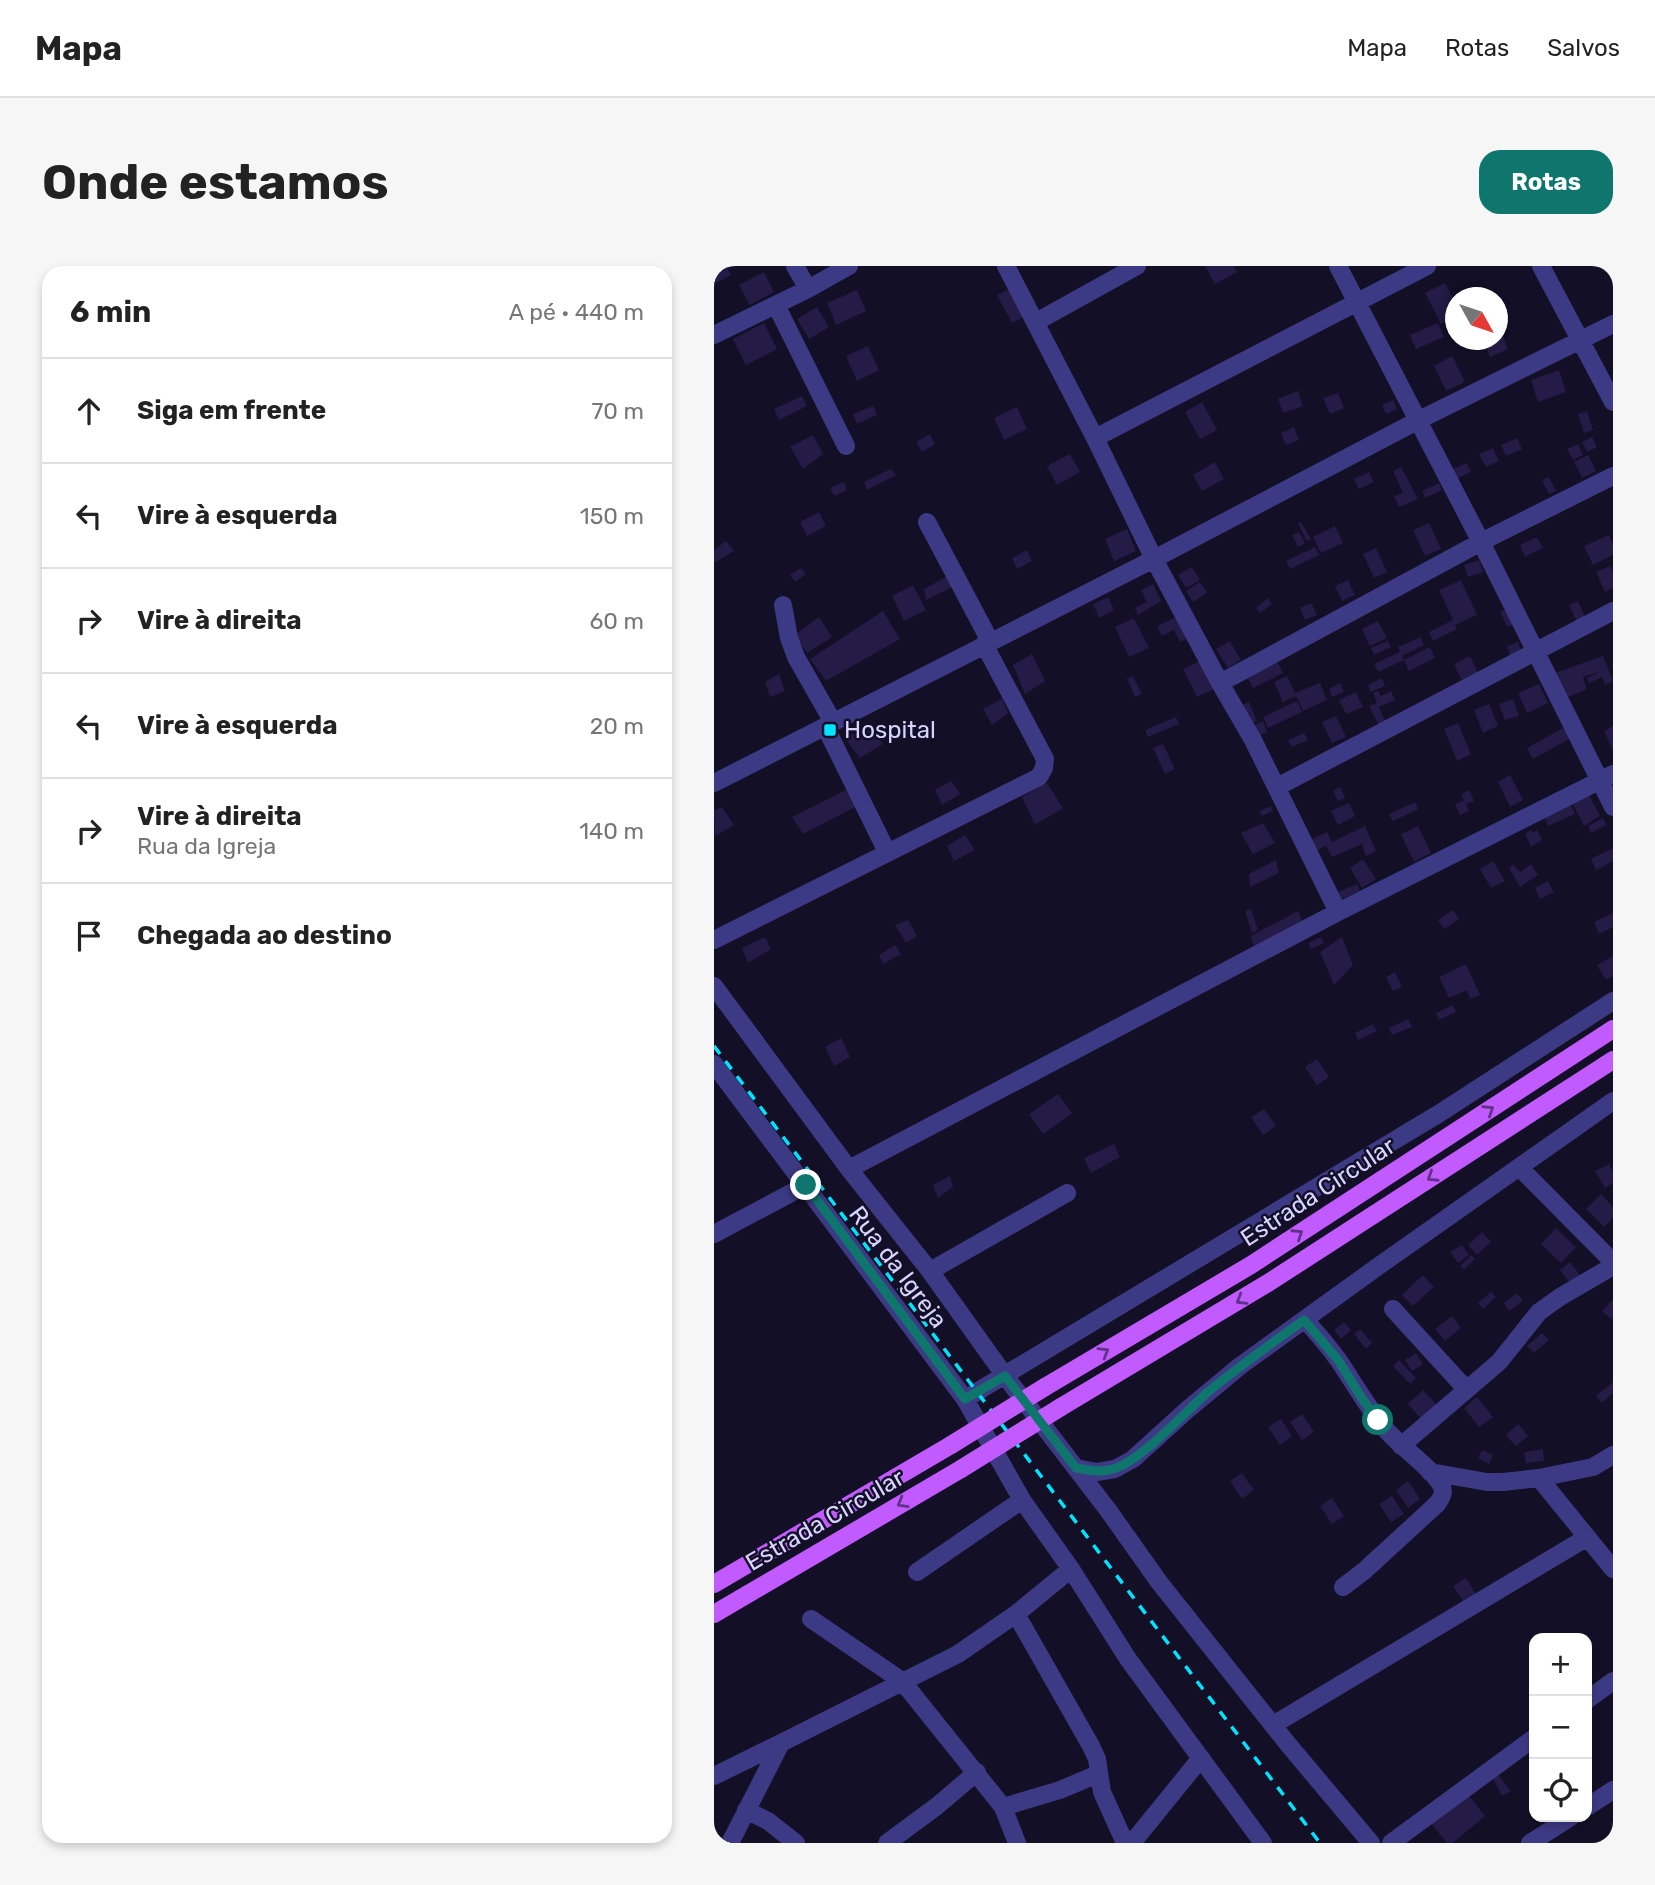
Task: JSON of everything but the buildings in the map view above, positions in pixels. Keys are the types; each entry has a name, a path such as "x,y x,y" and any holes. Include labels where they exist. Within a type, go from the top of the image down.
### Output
{"main road":[{"name":"Estrada Circular","path":"714,1584 1251,1265 1613,1030"},
{"name":"Estrada Circular","path":"714,1614 961,1469 1268,1283 1613,1060"}],"street":[{"path":"796,266 807,289"},
{"path":"714,335 849,266"},
{"path":"1006,266 1154,559 1253,740 1338,912"},
{"path":"1036,322 1137,266"},
{"path":"1338,266 1536,652 1606,777 1613,807"},
{"path":"1095,438 1427,266"},
{"path":"1541,266 1613,402"},
{"path":"776,305 846,446"},
{"path":"714,783 1154,559 1417,421 1613,324"},
{"path":"1220,682 1480,542 1613,476"},
{"path":"714,940 1039,777 1044,768 1045,759 927,522"},
{"path":"783,605 789,639 796,657 887,852"},
{"path":"1277,787 1613,611"},
{"path":"849,1169 1338,912 1606,777"},
{"path":"714,986 849,1169 930,1271 1005,1376 1160,1582 1272,1725 1371,1843"},
{"path":"965,1399 1440,1113 1613,1001"},
{"name":"Rua da Igreja","path":"714,1065 965,1399 1022,1500 1071,1569 1128,1659 1263,1843"},
{"path":"1076,1468 1097,1472 1115,1469 1133,1459 1240,1366 1613,1101"},
{"path":"1401,1446 1499,1362 1539,1312 1613,1264 1519,1167"},
{"path":"714,1234 806,1185"},
{"path":"930,1271 1067,1193"},
{"path":"1393,1309 1466,1389"},
{"path":"1304,1320 1338,1360 1363,1400 1401,1446 1430,1472 1444,1489 1443,1497 1437,1504 1343,1587"},
{"path":"1430,1472 1487,1482 1503,1482 1593,1467 1613,1455"},
{"path":"1539,1478 1613,1569"},
{"path":"917,1572 1022,1500"},
{"path":"1272,1725 1586,1538"},
{"path":"714,1776 958,1654 1016,1614 1071,1569"},
{"path":"1016,1614 1091,1746 1097,1759 1106,1804 1125,1843"},
{"path":"811,1619 902,1681 1003,1807 1017,1843"},
{"path":"1592,1696 1613,1681"},
{"path":"1391,1843 1529,1742"},
{"path":"730,1843 781,1743"},
{"path":"1132,1843 1201,1758"},
{"path":"887,1843 977,1772"},
{"path":"1003,1807 1060,1790 1098,1774"},
{"path":"1592,1804 1613,1790"},
{"path":"746,1810 768,1821 796,1843"},
{"path":"1530,1843 1563,1822"}],"railway":[{"path":"714,1046 1320,1843"}],"place":[{"name":"Hospital","path":"830,730"}],"route":[{"path":"806,1185 965,1399 1005,1376 1076,1468 1097,1472 1115,1469 1133,1459 1209,1391 1304,1320 1338,1360 1378,1420"}]}
